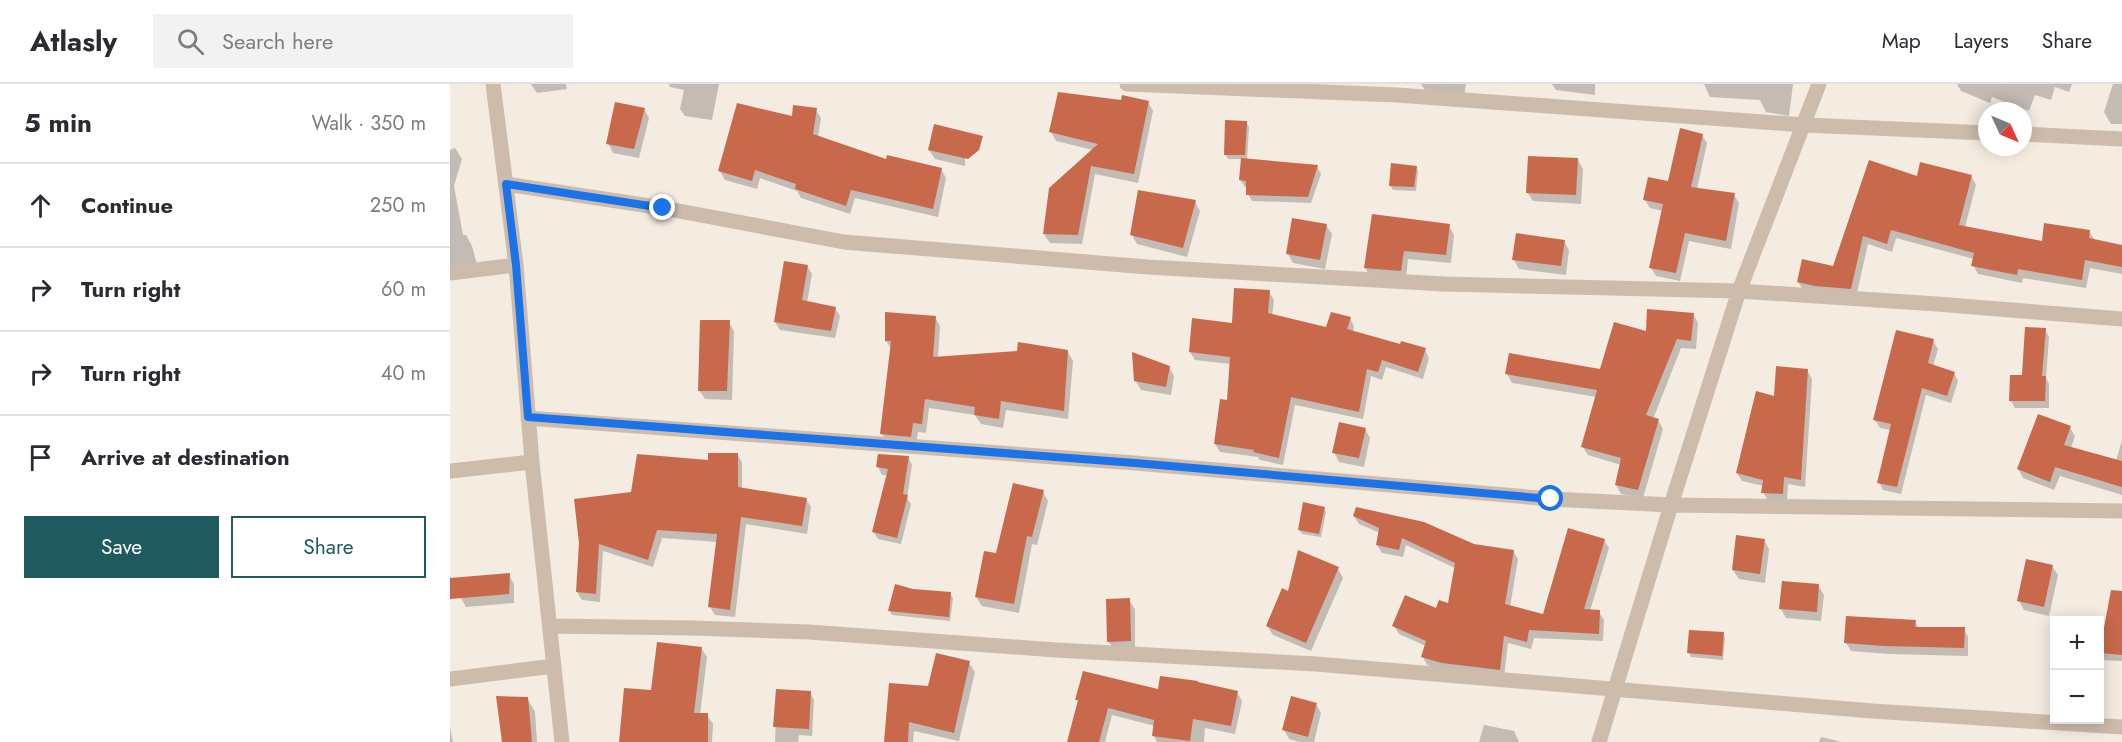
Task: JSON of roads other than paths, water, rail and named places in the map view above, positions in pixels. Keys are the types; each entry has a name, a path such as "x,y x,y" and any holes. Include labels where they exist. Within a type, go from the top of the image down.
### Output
{"street":[{"path":"493,84 516,265 532,462 562,742"},
{"path":"1127,84 1397,95 1805,125 1978,133"},
{"path":"1599,742 1739,291 1819,84"},
{"path":"2032,134 2122,139"},
{"path":"506,184 663,208 843,242 1148,267 1432,284 1739,291 1937,304 2122,320"},
{"path":"450,273 516,265"},
{"path":"528,417 1135,463 1551,499 1671,505 2122,510"},
{"path":"450,471 532,462"},
{"path":"550,627 693,628 809,633 1056,650 1316,664 1872,711 2122,727"},
{"path":"450,679 554,666"}]}
